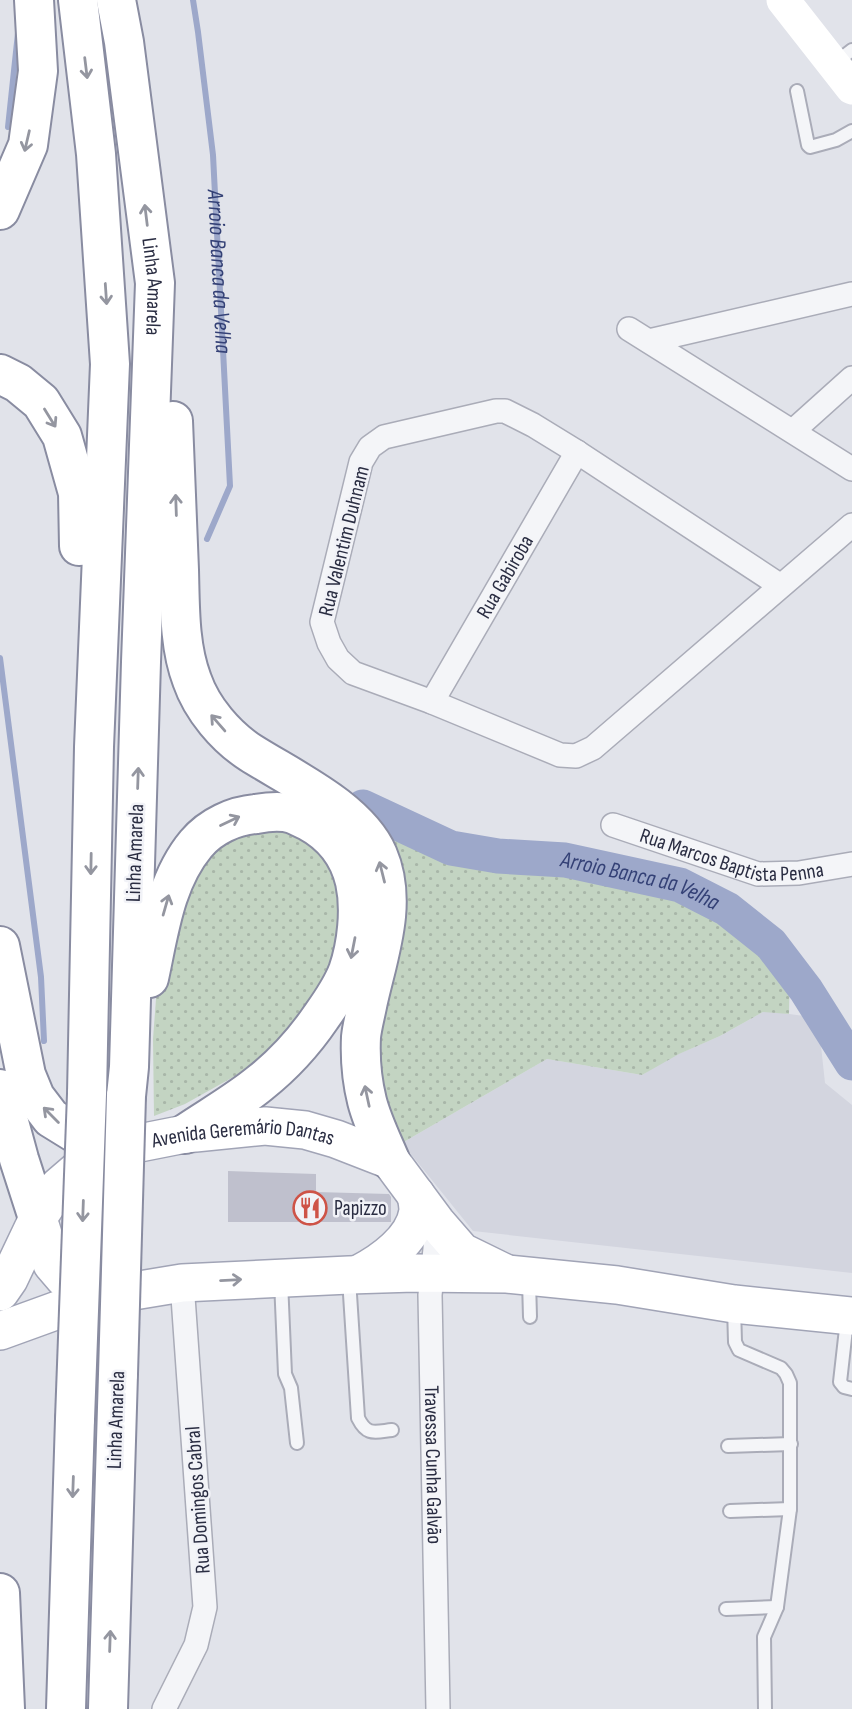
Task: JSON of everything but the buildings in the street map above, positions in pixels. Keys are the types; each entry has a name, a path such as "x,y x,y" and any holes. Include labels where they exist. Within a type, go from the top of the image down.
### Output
{"highway":[{"path":"0,210 28,145 38,71 34,0"},
{"name":"Linha Amarela","path":"66,1709 87,1094 94,747 110,364 96,154 78,0"},
{"name":"Linha Amarela","path":"108,1709 155,283 124,42 116,0"},
{"path":"155,283 171,383 181,631 188,670 202,701 226,732 248,751 334,804 355,822 378,855 385,880 387,908 382,949 361,1036 362,1069 367,1101 390,1160"},
{"path":"0,374 18,383 41,402 62,436 78,493 82,652 94,747"},
{"path":"127,1082 167,899 181,866 197,843 216,827 241,816 266,812 293,814 333,838 347,858 355,881 358,908 355,945 347,972 307,1037 281,1065 259,1084 186,1134"},
{"path":"0,946 26,1075 35,1097 51,1118 85,1139 109,1149"},
{"path":"0,1089 38,1218"},
{"path":"0,1592 5,1709"}],"main road":[{"name":"Avenida Geremário Dantas","path":"0,1292 38,1218 58,1187 86,1163 109,1149 186,1134 265,1126 305,1130 390,1160"},
{"path":"390,1160 462,1252 518,1276"},
{"path":"354,1275 382,1262 407,1235 414,1225 418,1211 426,1209"},
{"path":"38,1218 52,1264 64,1278 91,1298"},
{"path":"0,1331 91,1298 182,1283 433,1273 518,1276 617,1286 734,1304 850,1316"}],"street":[{"path":"783,0 846,67"},
{"path":"852,294 639,335 852,469"},
{"path":"793,430 852,379"},
{"name":"Rua Valentim Duhnam","path":"781,586 577,452 505,411 496,411 384,437 370,447 361,462 323,622 329,643 338,659 353,673 432,702 560,755 576,756 593,748 852,525"},
{"name":"Rua Gabiroba","path":"432,702 577,452"},
{"name":"Rua Marcos Baptista Penna","path":"613,825 758,874 799,873 852,864"},
{"name":"Travessa Cunha Galvão","path":"426,1209 433,1273 430,1295 438,1709"},
{"name":"Rua Domingos Cabral","path":"164,1709 196,1644 205,1607 182,1283"}],"lane":[{"path":"797,91 810,147 836,140 852,131"},
{"path":"354,1275 358,1418 363,1428 372,1432 392,1430"},
{"path":"518,1276 530,1317"},
{"path":"281,1278 285,1374 292,1388 297,1443"},
{"path":"734,1304 735,1342 739,1350 781,1368 790,1382 790,1509 777,1607 764,1637 765,1709"},
{"path":"850,1316 841,1382 844,1387 852,1389"},
{"path":"728,1446 791,1444"},
{"path":"730,1511 790,1509"},
{"path":"726,1609 777,1607"}],"shaded area":[{"path":"763,1012 818,1018 825,1083 852,1105 852,1273 473,1231 402,1143 547,1059 642,1075 667,1059 720,1036"}],"green space":[{"path":"377,824 696,891 790,965 789,1014 763,1012 642,1075 547,1059 402,1143 376,1083"},
{"path":"271,828 299,836 323,851 337,877 338,922 331,965 301,1018 271,1052 185,1104 154,1116 153,1039 156,999 177,902 214,843"}],"waterway":[{"name":"Arroio Banca da Velha","path":"193,0 213,155 230,486 207,539"},
{"path":"8,127 18,33"},
{"path":"0,658 41,977 44,1041"},
{"name":"Arroio Banca da Velha","path":"363,807 451,848 498,856 565,860 680,885 727,909 771,944 806,990 852,1063"}],"place":[{"name":"Papizzo","path":"310,1208"}]}
